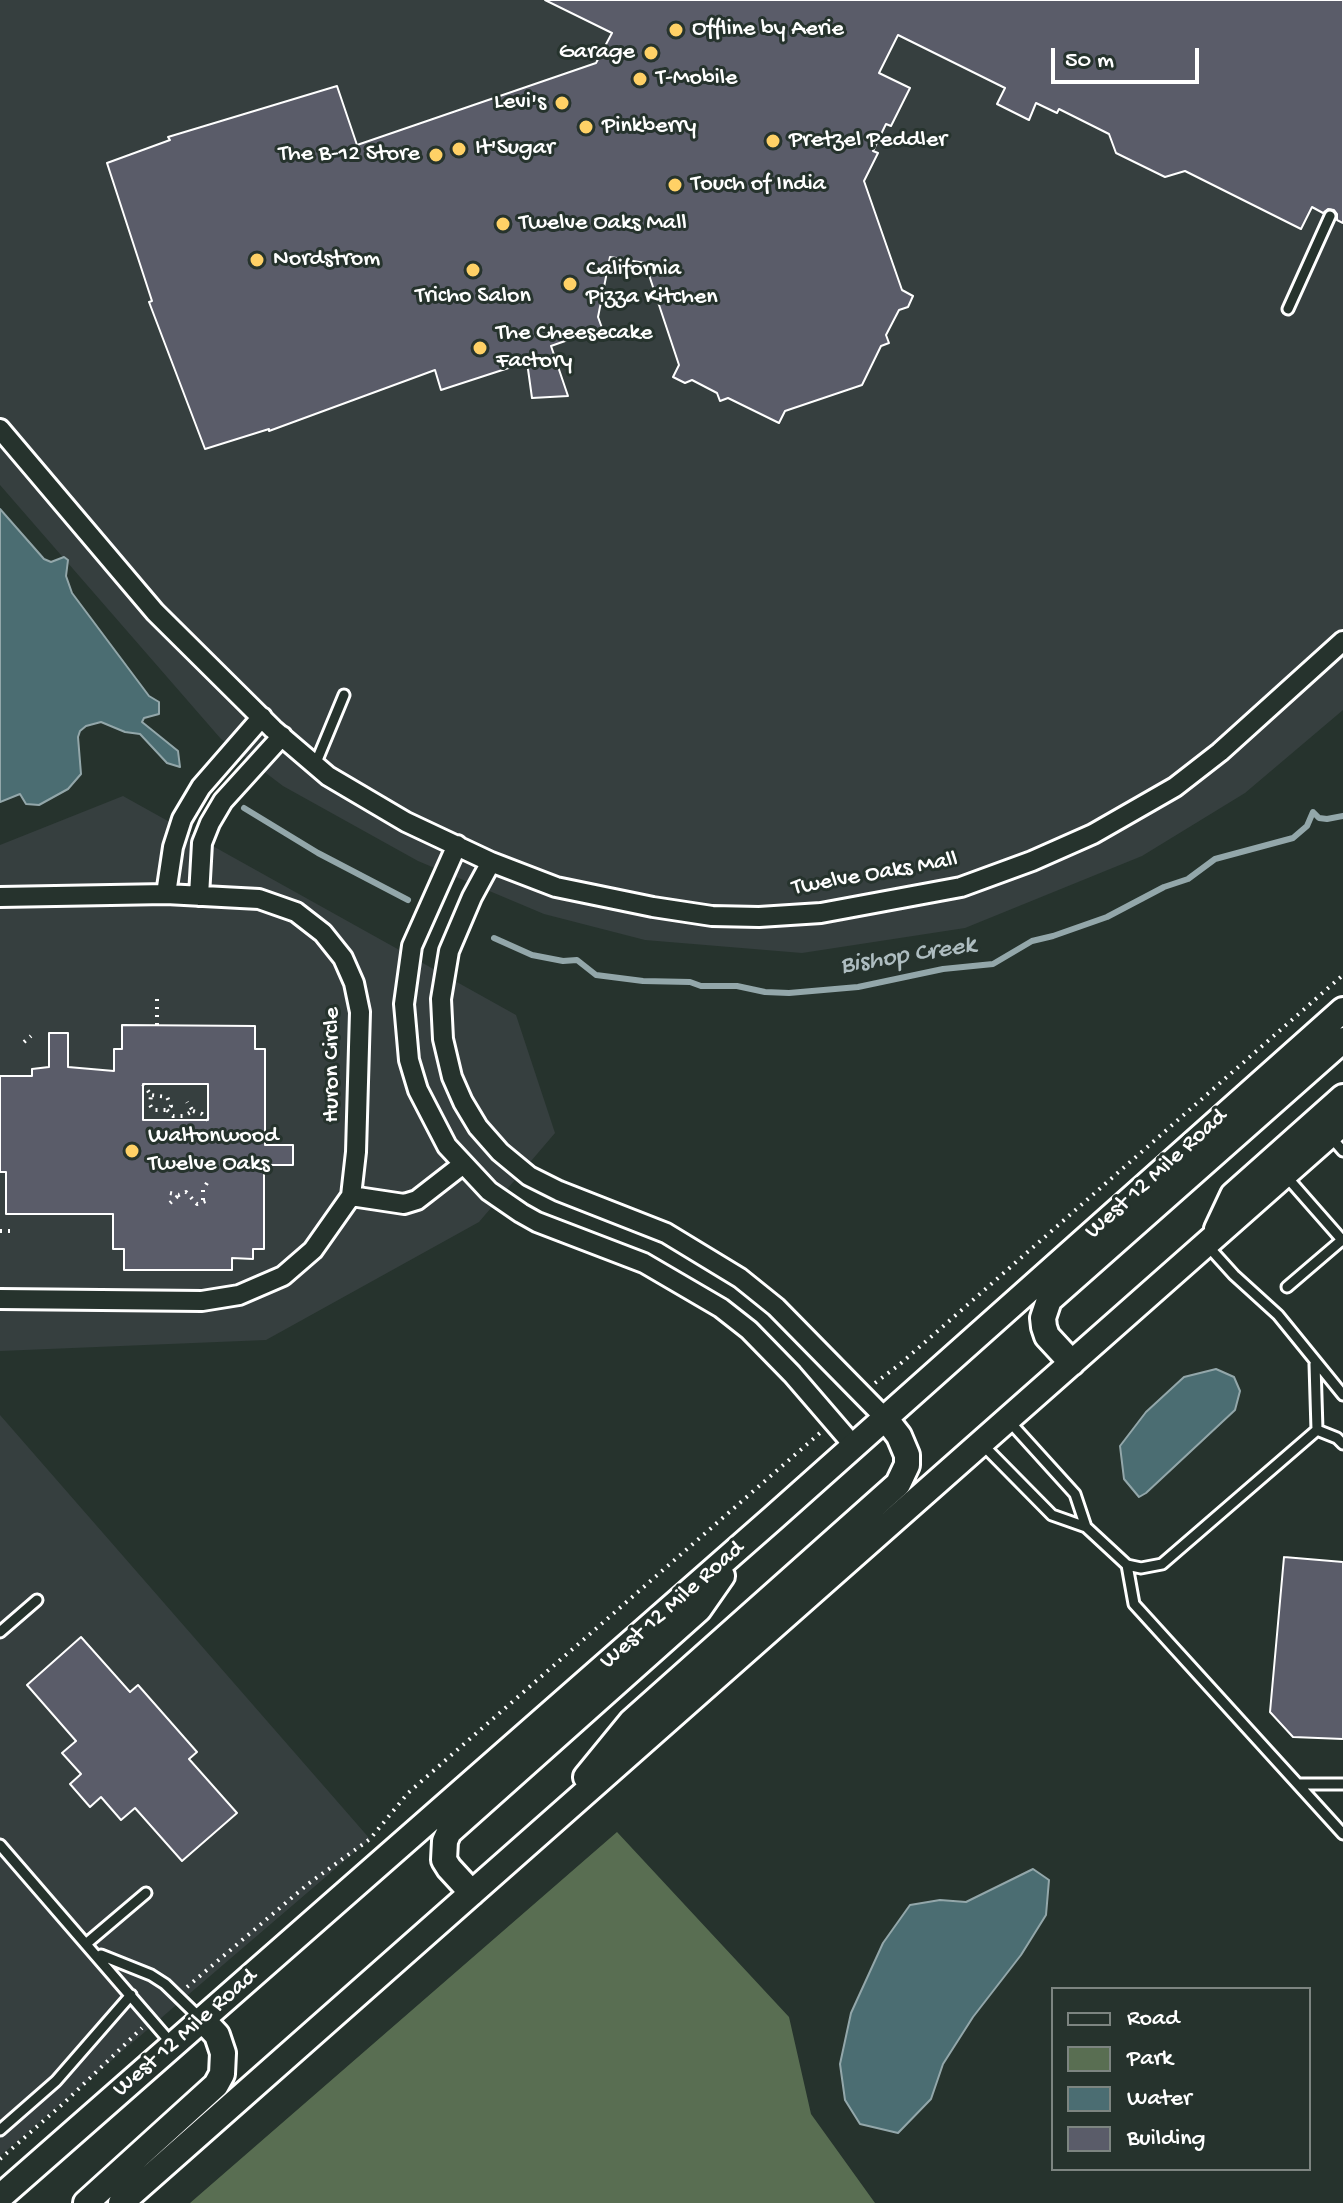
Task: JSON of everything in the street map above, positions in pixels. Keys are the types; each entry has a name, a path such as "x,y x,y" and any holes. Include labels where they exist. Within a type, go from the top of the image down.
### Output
{"main road":[{"name":"West 12 Mile Road","path":"0,2197 854,1446 1343,1010"},
{"path":"1072,1363 1047,1336 1043,1318 1049,1300 1343,1040"},
{"path":"1210,1241 1233,1195 1343,1097"},
{"path":"121,2203 1285,1175 1338,1137"},
{"path":"545,1829 631,1722 898,1484 907,1465 907,1455 899,1436 885,1418"},
{"path":"472,1893 444,1860 449,1832 699,1609 743,1544"},
{"path":"86,2203 216,2085 222,2074 223,2053 217,2035 202,2019"}],"street":[{"name":"Twelve Oaks Mall","path":"0,429 155,612 282,736 328,776 406,822 491,862 580,894 712,916 821,913 961,887 1032,861 1093,834 1150,803 1220,752 1343,641"},
{"path":"166,894 173,847 182,819 201,787 262,717"},
{"path":"199,896 202,843 210,823 223,801 282,736"},
{"path":"457,845 412,946 404,1004 406,1044 418,1090 447,1146 462,1165 505,1204 537,1222 644,1263 713,1303 749,1330 854,1446"},
{"path":"491,862 449,951 441,999 443,1039 452,1077 478,1127 500,1152 529,1176 666,1233 740,1278 776,1307 885,1418"},
{"name":"Huron Circle","path":"0,897 166,894 259,899 296,912 323,933 343,958 354,983 360,1012 356,1152 351,1196 313,1250 283,1276 239,1295 202,1301 0,1299"},
{"path":"351,1196 404,1204 417,1200 462,1165"}],"lane":[{"path":"1288,309 1330,216"},
{"path":"315,765 344,695"},
{"path":"1285,1175 1342,1240 1287,1287"},
{"path":"1210,1241 1234,1275 1278,1315 1343,1395"},
{"path":"1315,1364 1317,1430"},
{"path":"1008,1420 1075,1494 1086,1527"},
{"path":"1317,1430 1337,1438 1343,1444"},
{"path":"981,1443 1052,1515 1086,1527 1127,1565 1141,1568 1162,1564 1317,1430"},
{"path":"1127,1565 1134,1604 1343,1834"},
{"path":"0,1632 37,1600"},
{"path":"1298,1784 1343,1784"},
{"path":"0,1845 174,2045"},
{"path":"87,1943 146,1893"},
{"path":"97,1954 151,1975 178,1995 202,2019"},
{"path":"0,2130 56,2081 131,1995"}],"path":[{"path":"863,1394 1343,975"},
{"path":"157,994 157,1025"},
{"path":"24,1042 31,1036"},
{"path":"143,1084 151,1095 153,1110 167,1110 173,1116 184,1116 193,1111"},
{"path":"151,1095 167,1097 171,1106 167,1110"},
{"path":"187,1102 193,1111 208,1120"},
{"path":"170,1203 186,1192 197,1204 205,1201 203,1190 207,1183"},
{"path":"170,1193 179,1195"},
{"path":"0,1231 15,1231"},
{"path":"178,1995 308,1884 370,1839 408,1793 833,1421"},
{"path":"0,2159 151,2020"}],"shaded area":[{"path":"0,0 1343,0 1343,710 1245,793 1142,856 965,928 802,953 645,940 544,914 418,861 283,786 221,739 0,485"},
{"path":"123,796 516,1015 555,1133 479,1222 266,1340 0,1351 0,845"},
{"path":"0,1415 370,1839 0,2156"}],"green space":[{"path":"617,1832 789,2017 811,2114 875,2203 190,2203"}],"water":[{"path":"0,509 44,559 51,562 64,557 68,560 66,576 72,593 149,696 159,702 159,714 144,718 142,722 178,751 180,767 167,763 140,734 125,732 101,722 80,731 81,774 68,789 39,805 26,804 20,794 0,802"},
{"path":"1216,1369 1234,1377 1240,1391 1235,1410 1139,1497 1124,1479 1120,1446 1146,1412 1184,1377"},
{"path":"1033,1869 1049,1880 1046,1915 943,2064 931,2099 898,2133 860,2124 845,2100 840,2064 851,2013 883,1943 910,1905 940,1900 966,1902"}],"building":[{"name":"Twelve Oaks Mall","path":"545,0 1343,0 1343,223 1337,220 1334,210 1328,209 1323,213 1312,207 1301,229 1185,171 1165,177 1116,153 1109,134 1059,109 1057,113 1036,103 1029,120 997,104 1005,88 898,35 879,73 910,88 891,126 886,124 873,151 878,153 864,181 902,290 913,296 908,307 899,310 886,335 889,343 881,346 862,385 785,411 779,423 728,398 720,401 717,393 692,380 685,383 673,377 679,365 645,263 610,257 598,317 602,328 551,346 568,396 532,398 527,362 441,390 435,370 269,431 205,449 149,302 152,301 107,163 170,140 168,137 337,86 357,145 596,63 612,33"},
{"name":"Waltonwood Twelve Oaks","path":"122,1025 255,1026 255,1049 265,1049 265,1145 293,1145 293,1165 264,1165 264,1249 253,1249 253,1259 232,1258 232,1270 124,1270 124,1249 113,1249 113,1214 6,1214 6,1172 0,1172 0,1076 32,1076 32,1069 49,1067 49,1033 68,1033 68,1067 114,1071 114,1049 122,1049","holes":["143,1084 208,1084 208,1120 143,1120"]},
{"path":"1284,1557 1343,1562 1343,1739 1293,1737 1270,1712"},
{"path":"81,1637 130,1692 138,1685 197,1752 189,1759 237,1813 182,1861 135,1808 121,1820 101,1797 90,1807 70,1784 81,1774 62,1753 76,1741 27,1685"}],"waterway":[{"name":"Bishop Creek","path":"244,808 318,853 408,900"},
{"name":"Bishop Creek","path":"494,938 532,955 563,961 577,960 596,975 643,981 690,982 701,986 737,986 765,992 858,987 943,969 993,964 1032,941 1107,917 1164,887 1188,879 1215,859 1293,838 1307,826 1313,812 1319,818 1343,816"}],"place":[{"name":"Offline by Aerie","path":"676,30"},
{"name":"Garage","path":"651,53"},
{"name":"T-Mobile","path":"640,79"},
{"name":"Levi's","path":"562,103"},
{"name":"Pinkberry","path":"586,127"},
{"name":"Pretzel Peddler","path":"773,141"},
{"name":"It'Sugar","path":"459,149"},
{"name":"The B-12 Store","path":"436,155"},
{"name":"Touch of India","path":"675,185"},
{"name":"Twelve Oaks Mall","path":"503,224"},
{"name":"Nordstrom","path":"257,260"},
{"name":"Tricho Salon","path":"473,270"},
{"name":"California Pizza Kitchen","path":"570,284"},
{"name":"The Cheesecake Factory","path":"480,348"},
{"name":"Waltonwood Twelve Oaks","path":"132,1151"}]}
